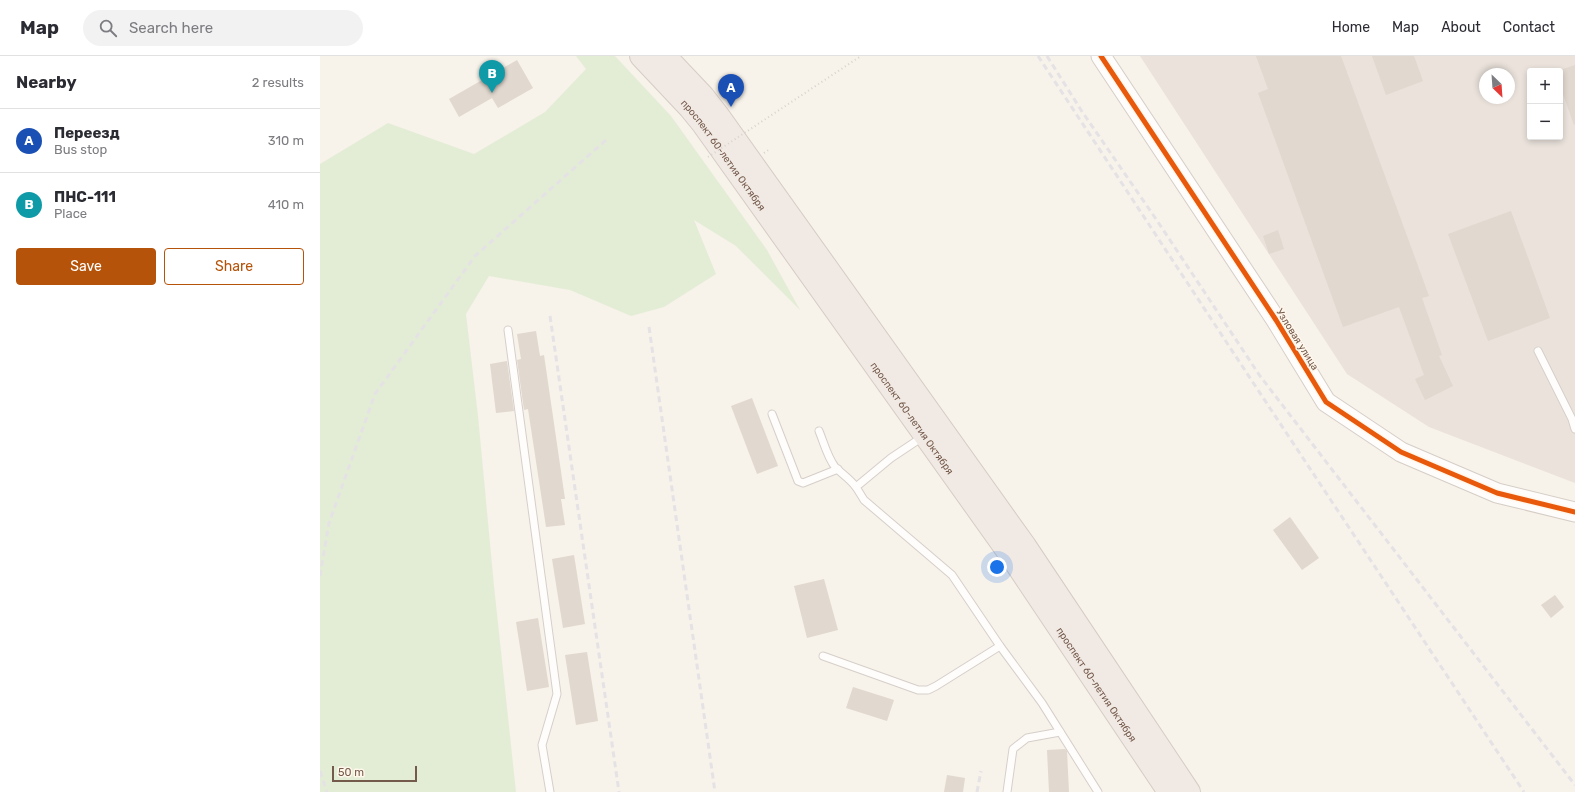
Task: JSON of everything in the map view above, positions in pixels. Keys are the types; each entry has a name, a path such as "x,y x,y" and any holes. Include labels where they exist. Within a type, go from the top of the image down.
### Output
{"highway":[{"name":"проспект 60-летия Октября","path":"641,56 703,124 932,431 1025,546 1189,792"},
{"name":"проспект 60-летия Октября","path":"665,56 703,96 717,114 932,431 1016,563 1169,792"}],"street":[{"name":"Узловая улица","path":"1101,56 1276,320 1326,402 1401,452 1497,493 1575,512"}],"lane":[{"path":"508,330 557,694 542,745 550,792"},
{"path":"1538,351 1572,419 1575,429"},
{"path":"772,414 798,481 803,483 838,469"},
{"path":"819,431 828,455 838,469 850,479 864,500 952,575 1000,646 1042,703 1098,792"},
{"path":"856,487 891,458 932,431"},
{"path":"823,656 918,690 928,690 1000,646"},
{"path":"1007,792 1013,749 1027,738 1060,732"}],"path":[{"path":"708,157 861,56"}],"shaded area":[{"path":"1140,56 1575,56 1575,483 1429,427 1347,374"}],"green space":[{"path":"576,56 615,56 671,116 767,250 800,310 736,246 694,220 716,274 664,307 631,316 570,290 489,276 466,314 478,416 516,792 320,792 320,164 388,123 474,154 545,112 586,69"}],"building":[{"path":"1256,56 1341,56 1429,296 1422,298 1442,355 1439,356 1453,386 1425,400 1415,379 1424,375 1399,307 1343,327 1258,93 1268,89"},
{"path":"1372,56 1414,56 1423,81 1386,95"},
{"path":"517,60 533,88 498,108 492,98 459,117 449,99"},
{"path":"1575,65 1574,125 1563,94 1563,69"},
{"path":"1511,211 1550,318 1488,341 1448,234"},
{"path":"1278,230 1284,249 1269,254 1263,236"},
{"path":"536,331 540,356 544,355 565,499 561,499 565,525 546,527 528,409 524,410 517,360 521,359 517,334"},
{"path":"507,361 514,411 496,413 490,364"},
{"path":"752,398 778,466 757,474 731,406"},
{"path":"1290,517 1319,558 1302,570 1273,530"},
{"path":"574,555 585,624 563,628 552,559"},
{"path":"824,579 838,630 807,638 794,586"},
{"path":"1555,595 1564,607 1551,618 1541,605"},
{"path":"538,618 549,687 527,691 516,622"},
{"path":"587,652 598,721 576,725 565,655"},
{"path":"853,687 894,700 887,721 846,708"},
{"path":"1065,749 1067,751 1069,792 1049,792 1047,750"},
{"path":"947,775 965,778 963,792 944,792"}],"railway":[{"path":"1038,56 1524,792"},
{"path":"1047,56 1081,110 1158,222 1260,376 1575,785"},
{"path":"320,576 329,523 375,394 475,256 606,140"},
{"path":"550,316 619,792"},
{"path":"649,327 715,792"},
{"path":"320,771 327,792"},
{"path":"977,792 981,771"}],"cycle path":[{"path":"1101,56 1276,320 1326,402 1401,452 1497,493 1575,512"}],"place":[{"name":"ПНС-111","path":"492,93"},
{"name":"Переезд","path":"731,107"}]}
